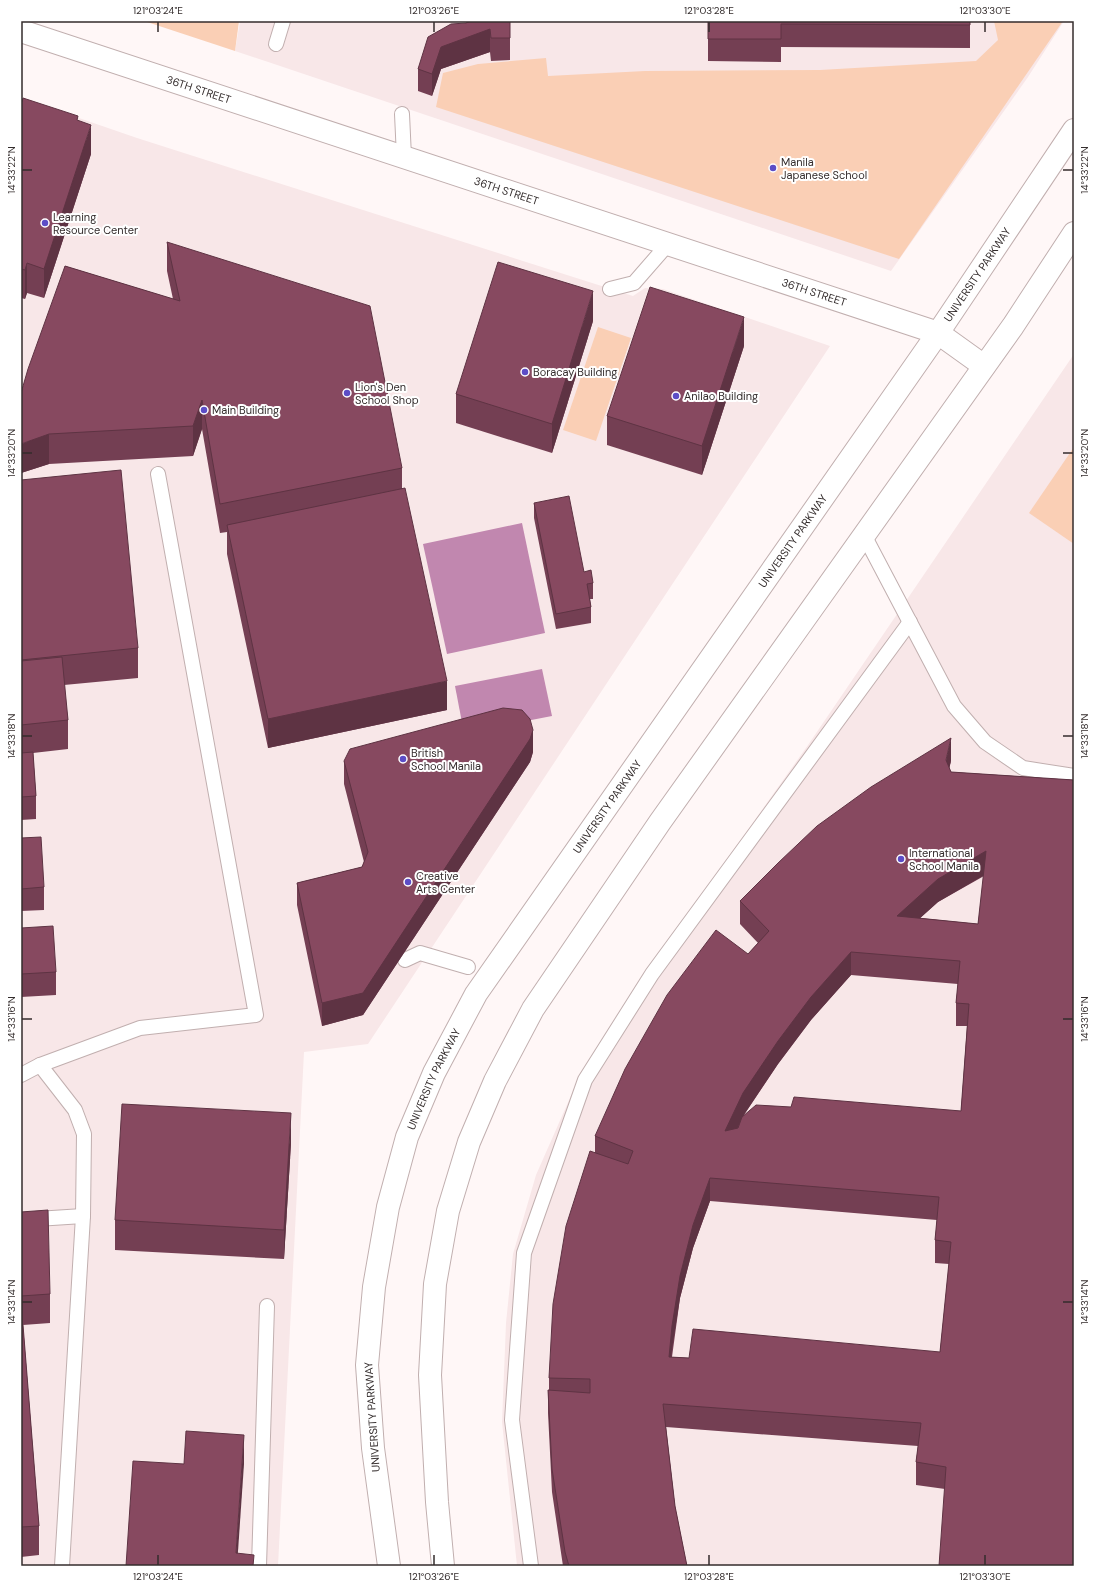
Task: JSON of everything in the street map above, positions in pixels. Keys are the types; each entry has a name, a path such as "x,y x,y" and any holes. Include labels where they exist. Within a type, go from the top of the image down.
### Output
{"main road":[{"name":"36TH STREET","path":"21,30 938,333 984,366"},
{"name":"UNIVERSITY PARKWAY","path":"389,1566 373,1448 367,1365 374,1287 388,1207 407,1136 434,1073 476,994 938,333 1074,130"},
{"path":"443,1566 437,1502 430,1375 435,1284 448,1211 469,1142 495,1081 533,1009 660,822 1013,326 1074,233"}],"lane":[{"path":"276,44 283,21"},
{"path":"402,114 404,156"},
{"path":"610,289 634,283 668,244"},
{"path":"21,1075 40,1065 140,1028 256,1015 158,474"},
{"path":"864,535 901,608 910,622 954,706 985,742 1023,768 1074,776"},
{"path":"530,1566 512,1420 524,1253 585,1080 652,974 910,622"},
{"path":"405,960 420,953 468,967"},
{"path":"40,1065 74,1110 84,1134 84,1216 62,1566"},
{"path":"21,1220 84,1216"},
{"path":"259,1566 267,1306"}],"shaded area":[{"path":"144,21 239,21 235,51"},
{"name":"Manila Japanese School","path":"240,21 1064,21 1028,77 891,271 235,51"},
{"name":"Manila Japanese School","path":"994,21 1063,21 899,259 436,107 443,73 478,64 546,58 548,76 645,71 820,70 976,61 998,40"},
{"path":"21,98 137,138 633,296 645,288 663,289 830,346 368,1044 304,1052 278,1566 21,1566"},
{"path":"598,327 631,338 596,441 563,430"},
{"name":"International School Manila","path":"1074,354 1074,1566 517,1566 502,1422 506,1323 513,1254 536,1175 577,1082 647,972 808,745"},
{"path":"1074,447 1074,544 1029,513"},
{"path":"522,523 545,633 447,654 423,544"},
{"path":"542,669 552,716 464,733 455,686"}],"building":[{"path":"470,21 510,21 510,38 491,38 490,29 441,47 432,74 418,69 428,37 451,24 466,23"},
{"path":"708,21 970,21 970,25 781,24 781,39 708,39"},
{"name":"Learning Resource Center","path":"23,98 78,116 77,120 91,125 44,269 27,263 25,270 21,269 21,102"},
{"name":"Main Building","path":"167,242 370,306 402,468 220,504 202,400 193,426 49,434 21,444 21,393 28,369 65,266 180,301"},
{"name":"Boracay Building","path":"498,262 593,291 552,424 456,394"},
{"name":"Anilao Building","path":"650,287 744,317 702,446 607,416"},
{"path":"121,470 138,648 21,660 21,480"},
{"path":"405,488 447,681 268,719 227,525"},
{"path":"569,496 584,572 591,570 593,583 587,584 591,607 556,614 534,503"},
{"path":"62,657 68,720 21,725 21,661"},
{"name":"Creative Arts Center","path":"503,708 522,710 530,719 533,730 530,739 363,993 322,1003 297,883 362,867 368,852 344,761 350,749"},
{"path":"951,738 946,760 951,772 1074,780 1074,1566 939,1566 946,1467 916,1462 921,1423 663,1404 675,1506 687,1566 569,1566 565,1552 552,1469 548,1390 590,1393 590,1379 549,1378 553,1304 566,1226 590,1151 628,1164 633,1151 595,1136 625,1069 667,995 716,930 748,954 769,931 740,901 817,826 871,787","holes":["986,851 978,924 897,916 938,879","851,952 960,961 956,1003 969,1004 961,1111 794,1097 791,1107 756,1105 742,1117 738,1128 725,1131 743,1093 778,1041 811,997","710,1178 939,1197 935,1240 951,1242 940,1352 693,1329 689,1358 669,1357 680,1276 693,1225"]},
{"path":"33,752 36,796 21,797 21,753"},
{"path":"41,837 44,887 21,889 21,838"},
{"path":"53,926 56,972 21,974 21,928"},
{"path":"122,1104 291,1113 284,1230 115,1220"},
{"path":"48,1210 50,1294 21,1296 21,1212"},
{"path":"21,1325 23,1325 39,1526 21,1527"},
{"path":"186,1431 244,1435 236,1553 254,1555 253,1566 126,1566 133,1461 184,1464"}],"place":[{"name":"Manila Japanese School","path":"773,168"},
{"name":"Learning Resource Center","path":"45,223"},
{"name":"Boracay Building","path":"525,372"},
{"name":"Lion's Den School Shop","path":"347,393"},
{"name":"Anilao Building","path":"676,396"},
{"name":"Main Building","path":"204,410"},
{"name":"British School Manila","path":"403,759"},
{"name":"International School Manila","path":"901,859"},
{"name":"Creative Arts Center","path":"408,882"}]}
